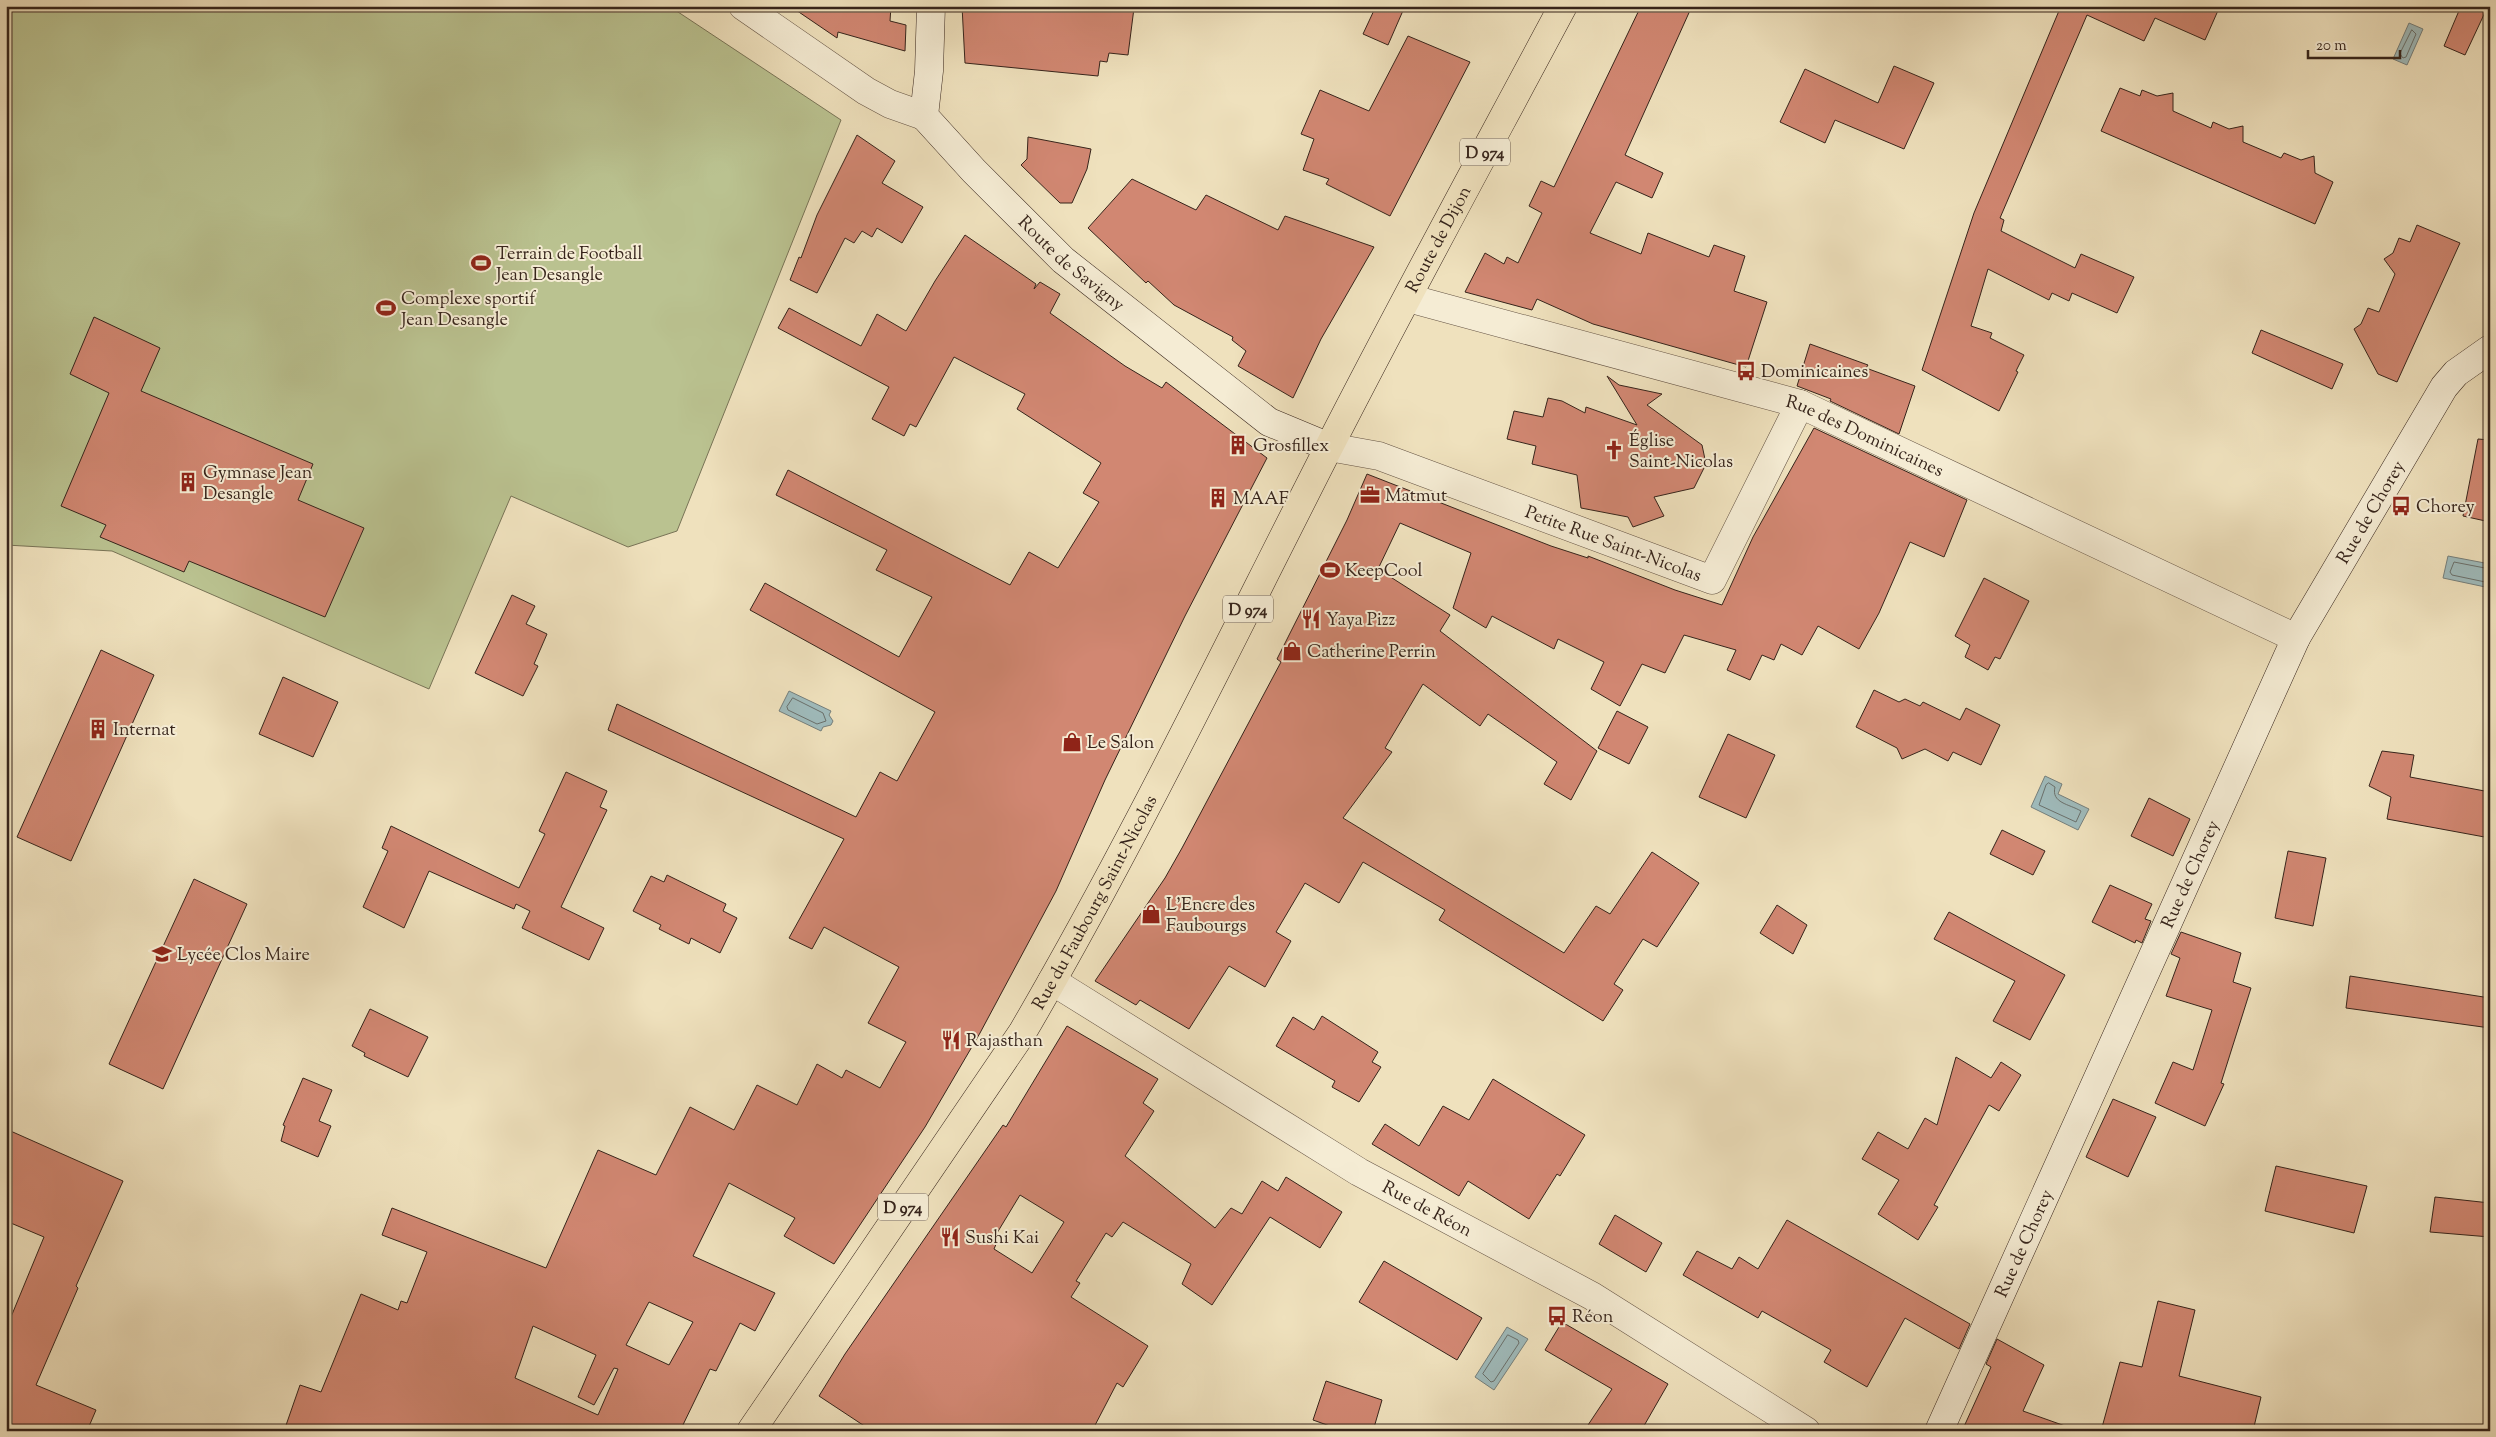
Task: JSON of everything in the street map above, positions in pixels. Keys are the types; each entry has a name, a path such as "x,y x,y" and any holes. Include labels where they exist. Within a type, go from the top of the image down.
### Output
{"main road":[{"name":"Route de Dijon","path":"1329,448 1563,6"},
{"name":"Rue du Faubourg Saint-Nicolas","path":"751,1431 1022,1033 1167,771 1329,448"}],"street":[{"path":"743,6 866,91 890,104 924,116 931,6"},
{"name":"Route de Savigny","path":"924,116 974,171 1063,260 1270,422 1329,448"},
{"name":"Rue des Dominicaines","path":"1408,298 1800,404 2296,638"},
{"name":"Rue de Chorey","path":"1939,1431 2296,638 2444,387 2456,373 2490,349"},
{"name":"Petite Rue Saint-Nicolas","path":"1329,448 1379,456 1712,580 1800,404"},
{"name":"Rue de Réon","path":"1052,981 1359,1172 1592,1296 1806,1431"}],"green space":[{"name":"Complexe sportif Jean Desangle","path":"7,6 669,6 841,120 677,531 628,547 511,496 429,689 112,551 6,545"}],"water":[{"path":"2409,23 2423,29 2407,65 2393,59"},
{"path":"2448,556 2490,564 2490,588 2443,578"},
{"path":"789,691 831,711 829,715 833,721 831,725 823,727 821,731 779,711"},
{"path":"2045,776 2062,784 2058,794 2089,809 2078,830 2031,807"},
{"path":"1507,1327 1528,1339 1494,1390 1475,1377"}],"building":[{"path":"790,6 891,6 890,21 906,25 905,51 838,32 837,38"},
{"path":"962,6 1115,6 1134,8 1128,55 1109,53 1107,62 1100,61 1098,76 965,63"},
{"path":"1376,6 1405,6 1388,45 1363,34"},
{"path":"1641,6 1692,6 1625,155 1663,173 1652,198 1616,182 1590,233 1641,254 1648,233 1709,257 1714,245 1745,256 1734,291 1767,302 1746,367 1593,324 1537,299 1532,310 1465,292 1485,253 1504,264 1507,257 1518,263 1542,213 1529,206 1541,181 1554,187"},
{"path":"2061,6 2220,6 2205,40 2155,18 2144,41 2087,15 2000,218 2004,220 2001,231 2075,268 2081,254 2134,277 2117,313 2072,293 2069,301 2052,293 2049,300 1988,269 1971,326 1992,333 1990,338 2024,355 1999,411 1922,370 1974,213"},
{"path":"2461,6 2488,6 2465,55 2444,46"},
{"path":"1408,36 1470,62 1390,216 1326,184 1329,179 1303,170 1314,139 1301,134 1320,90 1369,111"},
{"path":"1894,66 1934,83 1904,149 1835,120 1825,143 1780,122 1805,69 1878,103"},
{"path":"2120,88 2140,96 2142,90 2157,96 2173,93 2173,111 2211,128 2213,122 2229,129 2243,126 2243,142 2281,158 2284,153 2301,160 2314,156 2315,173 2333,182 2315,224 2101,131"},
{"path":"857,135 895,161 882,183 923,207 902,243 877,228 872,237 862,231 854,243 845,238 817,293 790,280 799,257 801,258 817,215"},
{"path":"1028,137 1091,149 1087,169 1072,203 1060,203 1021,165 1027,159"},
{"path":"1132,179 1196,210 1206,195 1278,230 1285,216 1374,247 1321,339 1293,398 1238,366 1246,351 1232,340 1233,337 1174,305 1148,281 1146,283 1088,228"},
{"path":"2417,225 2460,243 2397,382 2378,374 2354,329 2361,324 2368,308 2379,312 2395,274 2384,259 2393,253 2399,238 2410,242"},
{"path":"965,235 1036,284 1034,289 1040,282 1060,294 1050,313 1125,366 1162,388 1166,382 1267,458 1185,616 1105,780 1056,891 980,1033 925,1127 834,1264 784,1236 795,1218 729,1183 693,1256 775,1293 755,1331 740,1323 716,1371 710,1369 680,1431 284,1431 300,1385 321,1392 361,1294 398,1310 401,1301 407,1303 427,1252 382,1235 392,1208 546,1268 598,1150 656,1175 690,1107 734,1130 757,1085 797,1105 817,1064 842,1078 846,1070 880,1088 906,1042 868,1023 899,967 824,927 812,949 789,938 844,839 608,730 617,704 856,817 880,772 897,781 935,712 750,610 765,583 899,657 932,597 876,570 887,550 776,495 788,470 1010,585 1029,552 1058,568 1099,502 1083,493 1101,463 1017,409 1025,394 954,357 916,427 910,424 904,436 872,419 889,387 778,328 789,308 861,346 877,314 906,331","holes":["649,1302 693,1322 669,1365 626,1345","533,1326 596,1355 578,1397 594,1405 614,1368 618,1369 598,1415 515,1378"]},
{"name":"Gymnase Jean Desangle","path":"94,317 160,348 141,391 313,464 298,500 364,528 325,617 189,561 184,572 100,537 106,525 61,506 109,393 70,374"},
{"path":"2261,330 2343,364 2332,389 2252,353"},
{"path":"1810,344 1868,365 1866,368 1915,386 1899,434 1830,401 1831,399 1797,386"},
{"name":"Église Saint-Nicolas","path":"1607,376 1619,385 1662,394 1647,405 1702,445 1706,464 1694,488 1654,497 1664,516 1633,527 1628,517 1581,508 1577,475 1532,464 1536,446 1507,439 1514,411 1543,417 1548,398 1562,401 1585,413 1586,407 1637,425"},
{"path":"1814,428 1967,500 1944,557 1910,542 1879,613 1859,649 1818,626 1802,655 1781,644 1774,660 1762,655 1750,680 1727,670 1736,650 1684,635 1665,673 1642,664 1620,706 1591,689 1604,662 1558,639 1554,649 1492,616 1486,628 1453,608 1471,553 1400,523 1378,569 1450,615 1440,631 1597,751 1571,800 1544,784 1557,762 1488,714 1480,726 1423,684 1385,748 1392,752 1343,818 1564,953 1596,906 1610,914 1652,852 1699,883 1657,947 1643,939 1614,984 1623,990 1603,1021 1439,920 1445,910 1363,862 1339,903 1305,883 1276,932 1291,941 1265,987 1229,966 1189,1029 1140,1000 1136,1005 1095,981 1165,878 1182,848 1281,662 1277,659 1347,520 1367,474 1551,546 1588,558 1588,556 1675,590 1722,605 1753,537"},
{"path":"2478,439 2490,440 2490,522 2463,516"},
{"path":"1984,578 2029,601 2000,659 1995,657 1988,670 1965,657 1970,645 1955,636"},
{"path":"512,595 535,606 526,624 547,634 534,664 538,666 523,696 475,673"},
{"name":"Internat","path":"101,650 154,675 71,861 17,837"},
{"path":"283,677 338,702 313,757 259,734"},
{"path":"1874,690 1899,702 1905,699 1920,706 1923,702 1960,720 1966,708 2000,725 1981,765 1953,752 1948,761 1925,749 1902,759 1897,748 1856,727"},
{"path":"1617,711 1648,727 1629,764 1598,748"},
{"path":"1728,734 1775,755 1746,818 1699,797"},
{"path":"2382,751 2414,755 2410,777 2490,792 2490,838 2387,819 2391,797 2369,786"},
{"path":"566,772 607,791 600,807 607,810 561,907 604,928 589,960 522,928 530,911 516,904 514,909 429,871 404,928 363,907 388,851 382,848 391,826 519,888 545,834 539,831"},
{"path":"2149,798 2190,819 2173,856 2131,836"},
{"path":"2002,830 2045,851 2033,875 1990,854"},
{"path":"2288,851 2326,858 2313,926 2275,918"},
{"path":"667,875 726,904 723,911 737,918 720,953 691,938 689,944 659,929 661,925 633,911 651,876 664,882"},
{"path":"194,879 247,904 163,1089 109,1064"},
{"path":"2110,885 2152,904 2145,919 2151,921 2142,943 2136,940 2135,943 2092,922"},
{"path":"1777,905 1807,925 1793,954 1760,933"},
{"path":"1949,912 2065,975 2030,1040 1993,1021 2015,981 1934,939"},
{"path":"2181,932 2241,953 2233,982 2251,988 2221,1083 2224,1084 2205,1126 2155,1103 2173,1062 2193,1070 2212,1010 2166,996 2180,958 2171,954"},
{"path":"2350,976 2490,998 2490,1028 2346,1008"},
{"path":"370,1009 428,1037 408,1077 364,1056 365,1053 352,1046"},
{"path":"1322,1016 1378,1052 1372,1062 1381,1067 1359,1102 1332,1087 1335,1081 1276,1046 1293,1017 1314,1030"},
{"path":"1067,1026 1158,1079 1143,1103 1154,1111 1125,1156 1215,1228 1231,1208 1242,1214 1262,1181 1278,1191 1286,1177 1342,1212 1320,1248 1270,1217 1212,1305 1182,1284 1191,1264 1123,1222 1112,1237 1106,1233 1076,1281 1080,1283 1071,1297 1148,1346 1123,1387 1117,1383 1092,1431 872,1431 819,1396 845,1354 1003,1125 1006,1127","holes":["1020,1195 1064,1222 1032,1273 994,1249 997,1242 994,1238"]},
{"path":"1956,1057 1991,1078 2001,1062 2021,1075 1999,1111 1989,1105 1934,1205 1938,1207 1918,1240 1878,1214 1899,1180 1862,1159 1878,1132 1908,1149 1925,1118 1937,1125"},
{"path":"303,1078 332,1090 319,1121 331,1126 318,1157 281,1141 285,1126 283,1125"},
{"path":"1493,1079 1585,1135 1560,1176 1557,1174 1529,1219 1468,1181 1459,1196 1372,1144 1385,1124 1419,1146 1443,1106 1469,1120"},
{"path":"2113,1099 2156,1117 2128,1177 2086,1157"},
{"path":"6,1129 123,1181 76,1286 78,1288 36,1385 96,1410 87,1431 6,1431 6,1329 44,1237 6,1221"},
{"path":"2276,1166 2367,1186 2354,1233 2265,1211"},
{"path":"2435,1197 2490,1203 2490,1237 2430,1232"},
{"path":"1615,1215 1662,1243 1646,1272 1599,1244"},
{"path":"1787,1220 1970,1324 1959,1349 1905,1318 1867,1387 1824,1362 1831,1350 1762,1311 1758,1318 1683,1275 1697,1251 1732,1269 1739,1257 1758,1269"},
{"path":"1384,1261 1482,1318 1457,1360 1359,1302"},
{"path":"2158,1301 2195,1310 2179,1376 2261,1397 2253,1431 2101,1431 2120,1362 2142,1367"},
{"path":"1562,1322 1668,1384 1641,1431 1584,1431 1612,1389 1545,1350"},
{"path":"1997,1339 2044,1365 2023,1411 2068,1427 2067,1431 1962,1431 1991,1367 1986,1364"},
{"path":"1326,1381 1382,1400 1373,1431 1344,1431 1313,1420"}],"place":[{"name":"Terrain de Football Jean Desangle","path":"481,263"},
{"name":"Complexe sportif Jean Desangle","path":"386,308"},
{"name":"Dominicaines","path":"1746,371"},
{"name":"Grosfillex","path":"1238,445"},
{"name":"Église Saint-Nicolas","path":"1614,450"},
{"name":"Gymnase Jean Desangle","path":"188,482"},
{"name":"Matmut","path":"1370,495"},
{"name":"MAAF","path":"1218,498"},
{"name":"Chorey","path":"2401,506"},
{"name":"KeepCool","path":"1330,570"},
{"name":"Yaya Pizz","path":"1311,619"},
{"name":"Catherine Perrin","path":"1292,651"},
{"name":"Internat","path":"98,729"},
{"name":"Le Salon","path":"1072,742"},
{"name":"L'Encre des Faubourgs","path":"1151,914"},
{"name":"Lycée Clos Maire","path":"162,954"},
{"name":"Rajasthan","path":"951,1040"},
{"name":"Sushi Kai","path":"950,1237"},
{"name":"Réon","path":"1557,1316"}]}
